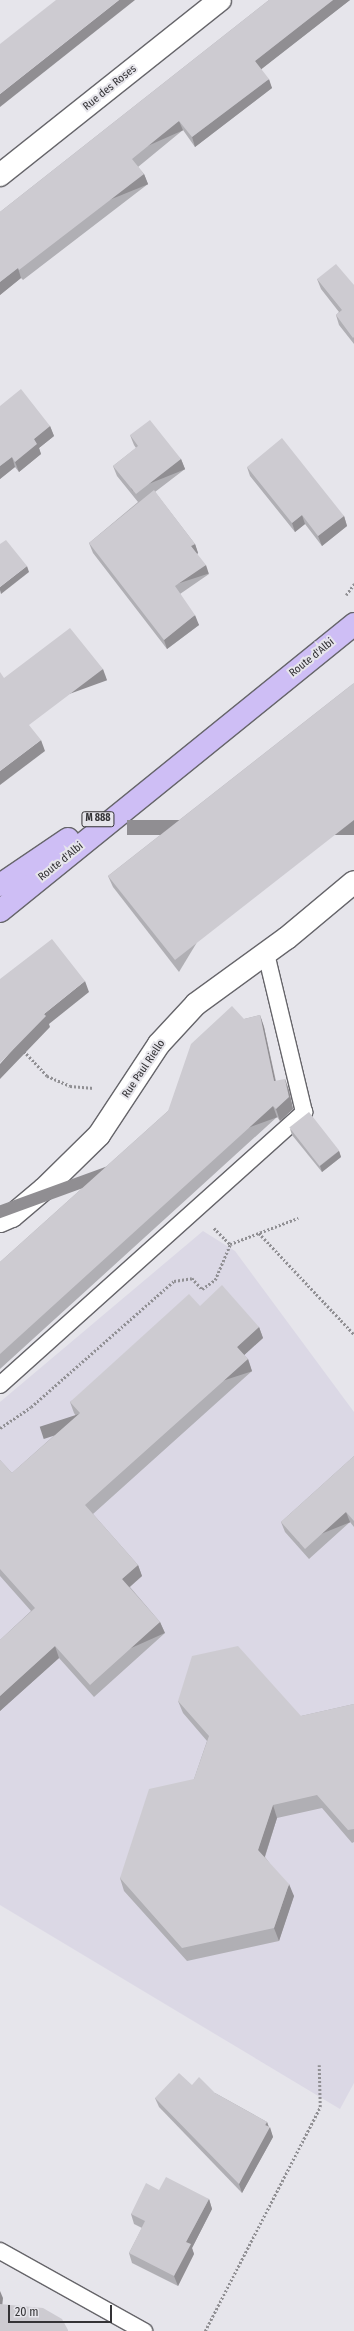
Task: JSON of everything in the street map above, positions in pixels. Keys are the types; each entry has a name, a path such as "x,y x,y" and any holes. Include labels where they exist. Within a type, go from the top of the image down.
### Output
{"main road":[{"name":"Route d'Albi","path":"0,911 354,624"},
{"name":"Route d'Albi","path":"0,886 196,752"}],"street":[{"name":"Rue des Roses","path":"0,175 220,0"},
{"name":"Rue Paul Riello","path":"0,1221 12,1216 44,1189 99,1135 159,1044 196,1004 266,954 354,882"}],"lane":[{"path":"0,1385 304,1112 266,954"},
{"path":"0,2251 144,2331"}],"path":[{"path":"21,1047 47,1076 70,1086 102,1088 120,1104"},
{"path":"0,1428 31,1407 174,1281 192,1278 202,1289 215,1280 230,1244 298,1218"},
{"path":"259,1233 354,1334"},
{"path":"205,2331 320,2107 320,2065"}],"shaded area":[{"path":"203,1231 235,1251 354,1412 354,2083 340,2109 0,1905 0,1402"}],"building":[{"path":"56,0 119,0 0,94 0,44"},
{"path":"269,0 333,0 255,61 269,79 192,137 179,121 132,159 144,174 19,270 18,268 0,282 0,212"},
{"path":"336,264 354,285 353,338 336,315 342,310 317,279"},
{"path":"21,389 50,426 34,439 37,444 15,462 12,457 0,466 0,406"},
{"path":"150,420 181,459 136,494 113,466 138,446 130,435"},
{"path":"282,438 344,516 318,536 302,515 292,523 247,467"},
{"path":"154,490 195,544 191,546 206,565 175,586 195,615 164,640 89,543"},
{"path":"6,540 27,566 0,587 0,544"},
{"path":"70,628 103,669 29,725 41,740 0,771 0,672 4,678"},
{"path":"354,683 354,820 175,960 108,876"},
{"path":"52,939 85,981 44,1014 46,1016 0,1063 0,979"},
{"path":"232,1006 244,1019 260,1015 274,1081 285,1079 289,1097 276,1109 273,1106 0,1354 0,1262 168,1111 191,1044"},
{"path":"309,1112 339,1151 319,1166 289,1127"},
{"path":"222,1285 259,1327 237,1347 248,1359 85,1505 138,1565 122,1579 160,1622 90,1685 55,1646 0,1696 0,1640 35,1608 0,1569 0,1460 12,1473 80,1413 70,1402 189,1294 200,1306"},
{"path":"354,1456 354,1521 346,1512 305,1549 281,1522"},
{"path":"238,1646 301,1716 354,1704 354,1829 348,1830 317,1795 273,1805 258,1850 289,1884 274,1928 182,1948 120,1878 149,1789 194,1779 209,1736 178,1701 192,1656"},
{"path":"179,2073 192,2085 199,2077 215,2093 267,2122 265,2125 270,2127 239,2184 155,2098"},
{"path":"166,2177 209,2199 186,2242 191,2244 174,2276 129,2253 145,2221 131,2214 146,2183 159,2190"},
{"path":"0,2304 43,2308 62,2319 68,2331 0,2331"}]}
